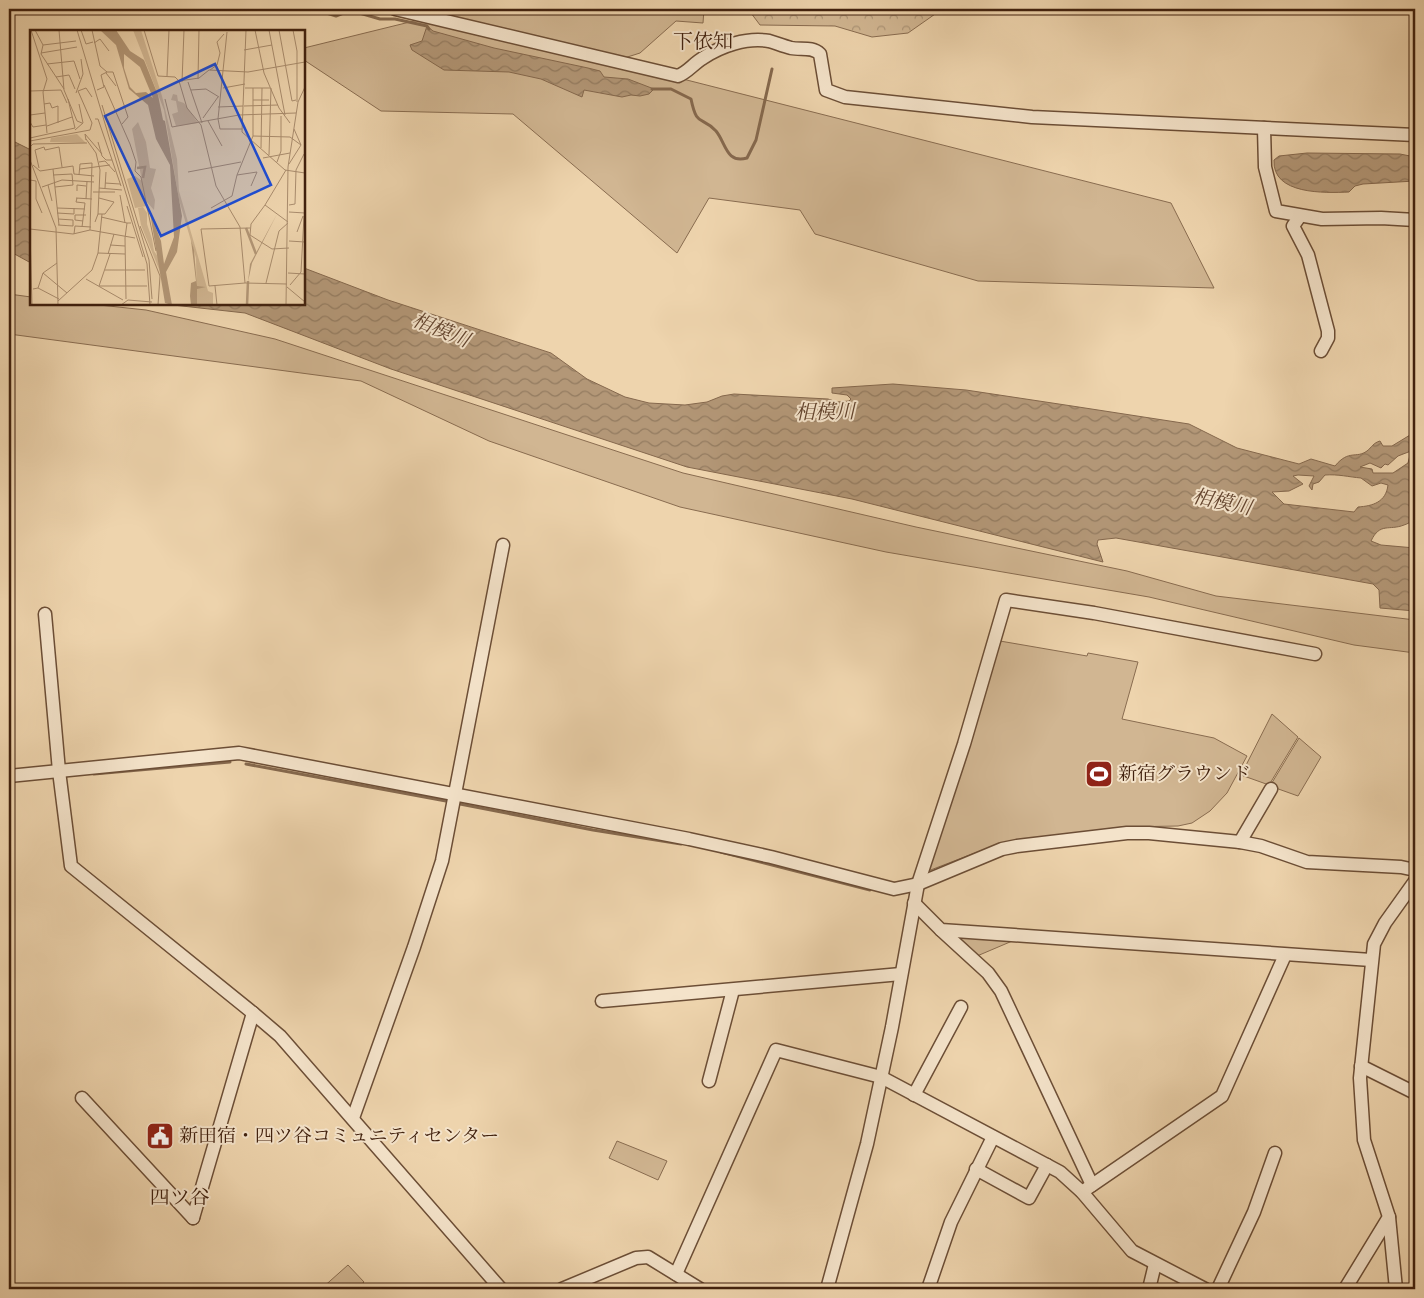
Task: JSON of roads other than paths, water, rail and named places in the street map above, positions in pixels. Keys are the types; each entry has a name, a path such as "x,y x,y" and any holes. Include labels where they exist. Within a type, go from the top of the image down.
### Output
{"street":[{"path":"395,9 678,76 687,72 697,62 715,50 754,40 816,50 822,59 826,90 845,97 1032,117 1415,135"},
{"path":"1264,128 1265,167 1276,211 1322,219 1380,218 1415,220"},
{"path":"1300,216 1293,226 1308,256 1328,331 1328,338 1321,351"},
{"path":"353,1118 414,947 442,861 503,546"},
{"path":"827,1289 865,1153 918,884 964,744 1006,600 1094,613 1315,654"},
{"path":"45,614 59,771 71,866 280,1036 501,1289"},
{"path":"9,776 238,753 455,796 689,839 771,857 894,889 918,884 1002,849 1127,833 1150,833 1240,842 1261,846 1307,862 1401,866 1415,870"},
{"path":"1240,842 1271,789"},
{"path":"1396,1289 1389,1217 1361,1125 1361,1066 1371,960 1377,935 1415,881"},
{"path":"1403,899 1415,905"},
{"path":"914,903 988,973 1001,991 1087,1188 1132,1251 1205,1289"},
{"path":"941,930 1371,960"},
{"path":"1087,1188 1222,1096 1285,955"},
{"path":"602,1001 901,974"},
{"path":"709,1081 733,990"},
{"path":"914,1095 961,1007"},
{"path":"82,1098 193,1218 252,1013"},
{"path":"676,1274 776,1050 881,1077 1087,1188"},
{"path":"1361,1066 1415,1093"},
{"path":"928,1289 951,1222 993,1137"},
{"path":"1218,1289 1254,1212 1275,1153"},
{"path":"976,1169 1029,1198 1047,1165"},
{"path":"1344,1289 1389,1217"},
{"path":"562,1289 643,1257 648,1257 700,1289"},
{"path":"1149,1289 1155,1264"}],"water":[{"path":"427,26 433,31 494,48 600,71 604,77 628,79 654,89 649,94 622,97 584,90 582,97 541,79 509,72 444,70 412,50 410,45 422,41"},
{"path":"9,139 30,150 30,262 9,251"},
{"path":"1307,153 1400,154 1415,157 1415,181 1363,184 1355,186 1349,192 1302,190 1282,180 1276,171 1274,160 1279,156"},
{"name":"相模川","path":"305,268 388,300 551,353 587,379 625,397 649,403 685,405 707,402 734,394 828,399 837,402 849,401 851,399 847,395 832,393 832,388 893,384 966,390 1189,424 1237,448 1299,464 1311,459 1335,466 1344,458 1363,453 1380,441 1383,446 1392,446 1415,432 1415,520 1399,527 1381,529 1374,535 1371,541 1381,545 1415,548 1415,611 1380,608 1379,590 1373,584 1116,538 1098,540 1097,544 1103,562 852,499 687,467 391,369 245,313 173,305 305,305","holes":["1411,451 1408,463 1393,473 1373,473 1372,469 1360,467 1370,463 1381,468 1385,464 1388,465 1398,456","1325,475 1361,478 1372,486 1381,483 1388,485 1382,499 1369,506 1358,507 1354,512 1284,504 1272,492 1289,491 1303,484 1293,476 1314,476 1309,486 1312,490 1313,484 1319,482"]}],"waterway":[{"path":"314,9 336,16 346,12 356,12 380,19 395,19 427,26 429,29"},
{"path":"652,89 671,89 691,99 695,114 700,120 716,131 727,151 735,158 747,158 756,140 772,69"},
{"path":"94,774 230,762"},
{"path":"246,764 446,801"},
{"path":"460,804 593,830 681,844"},
{"path":"721,852 870,890"}],"place":[{"name":"新宿グラウンド","path":"1099,774"},
{"name":"新田宿・四ツ谷コミュニティセンター","path":"160,1136"}],"district":[{"name":"下依知","path":"703,41"},
{"name":"四ツ谷","path":"180,1197"}]}
